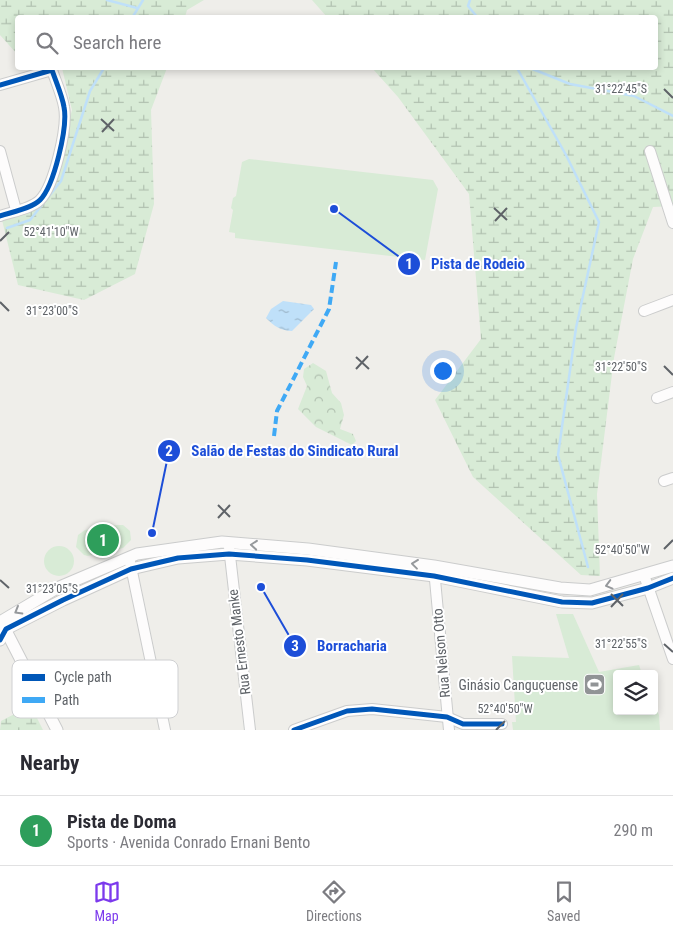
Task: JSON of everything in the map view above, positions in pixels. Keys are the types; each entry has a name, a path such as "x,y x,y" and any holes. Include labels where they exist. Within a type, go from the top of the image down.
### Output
{"street":[{"path":"0,85 52,70 64,107 65,118 50,183 45,194 38,202 0,216"},
{"path":"0,151 16,210"},
{"path":"650,151 673,223"},
{"path":"644,311 673,300"},
{"path":"657,398 673,392"},
{"path":"0,640 2,624 57,588 178,548 229,548 307,554 560,588 590,590 673,566"},
{"name":"Rua Ernesto Manke","path":"229,548 250,730"},
{"path":"2,624 63,600 130,563"},
{"path":"130,563 150,660"},
{"path":"434,571 562,602 592,603 648,588 673,578"},
{"name":"Rua Nelson Otto","path":"434,571 449,730"},
{"path":"644,575 673,659"},
{"path":"57,588 63,600"},
{"path":"2,624 21,660"},
{"path":"294,730 347,711 372,709 447,717 464,724 502,724"},
{"path":"51,718 57,730"}],"green space":[{"path":"0,0 204,0 187,10 186,15 15,15 15,52 0,35"},
{"path":"312,0 673,0 673,206 653,207 633,259 614,358 597,494 600,576 581,575 473,477 435,400 481,339 469,194 398,97 374,70 658,70 658,15 325,15"},
{"path":"62,70 166,70 151,110 154,204 135,274 84,300 18,285 2,220 47,199 72,110"},
{"path":"249,159 433,180 438,189 425,260 235,238 235,233 229,232 233,210 231,208 233,198 236,196 242,162"},
{"path":"313,363 326,371 332,393 341,403 344,415 340,429 353,434 356,441 352,445 316,427 298,409 307,386 303,377 304,369"},
{"path":"123,525 130,531 131,540 123,548 88,556 84,555 76,547 78,535 85,530"},
{"path":"59,546 65,547 73,555 73,567 65,575 59,576 53,575 45,567 44,561 45,555 53,547"},
{"path":"556,614 573,614 599,672 639,665 641,670 613,670 613,715 658,715 658,713 660,730 513,730 512,722 516,722 512,656 569,658"},
{"path":"12,715 12,718 37,718 43,730 0,730 1,721"}],"water":[{"path":"283,301 311,305 314,309 292,331 284,330 275,326 266,318 271,309"}],"waterway":[{"path":"107,0 137,8"},
{"path":"134,15 143,0"},
{"path":"470,0 468,6 476,15"},
{"path":"7,228 30,220 61,181 90,91 103,70"},
{"path":"518,70 566,155 599,222 576,328 558,455 588,567"},
{"path":"535,70 570,84 634,96 673,116"}],"marked path":[{"path":"274,436 277,411 329,309 336,262"}],"cycle path":[{"path":"0,85 52,70 62,98 65,116 59,156 45,193 32,206 0,216"},
{"path":"0,640 6,629 63,600 131,569 178,558 229,554 307,560 434,576 562,602 592,603 648,588 673,578"},
{"path":"294,730 347,711 372,709 447,717 463,724 502,724"}],"place":[{"name":"Pista de Rodeio","path":"334,209"},
{"name":"Salão de Festas do Sindicato Rural","path":"152,533"},
{"name":"Pista de Doma","path":"103,540"},
{"name":"Borracharia","path":"261,587"},
{"name":"Ginásio Canguçuense","path":"594,685"}]}
